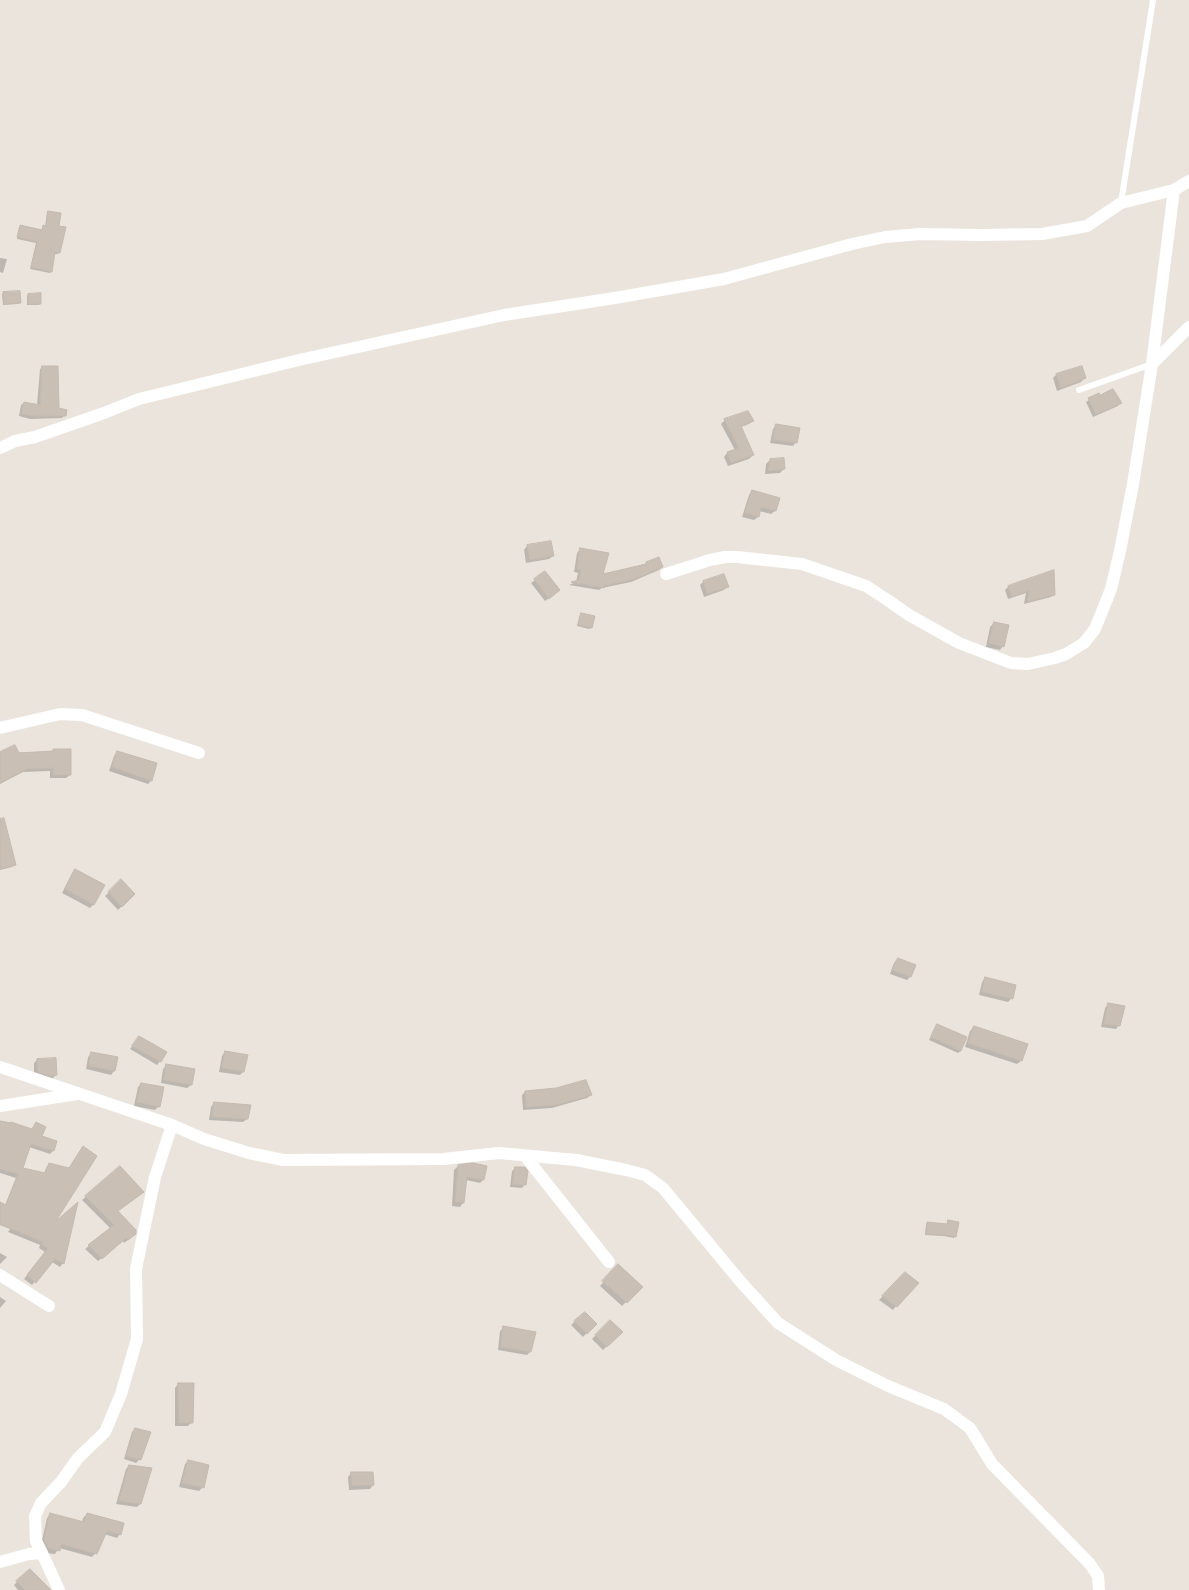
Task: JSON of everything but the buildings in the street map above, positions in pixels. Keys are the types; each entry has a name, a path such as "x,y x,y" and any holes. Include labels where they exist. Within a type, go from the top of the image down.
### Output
{"street":[{"path":"0,448 16,441 35,437 104,413 139,399 299,360 504,315 615,298 724,278 852,244 885,238 920,234 1042,234 1087,226 1120,203 1174,190 1189,181"},
{"path":"666,574 710,560 725,557 802,564 866,586 890,600 909,615 959,644 1011,663 1028,664 1066,654 1084,643 1096,629 1111,589 1120,551 1133,484 1152,364 1174,190"},
{"path":"1152,364 1189,327"},
{"path":"0,728 60,714 82,715 199,753"},
{"path":"0,1068 34,1078 172,1125 223,1146 283,1160 443,1159 499,1153 576,1160 645,1175 662,1188 740,1281 778,1323 836,1360 888,1386 944,1409 970,1428 992,1464 1090,1564 1098,1576 1099,1590"},
{"path":"0,1106 78,1094"},
{"path":"58,1590 36,1541 35,1516 41,1503 61,1482 78,1458 105,1432 122,1394 137,1339 136,1268 155,1178 172,1125"},
{"path":"525,1156 608,1262"},
{"path":"0,1275 49,1306"},
{"path":"0,1562 29,1554 42,1553"}],"lane":[{"path":"1120,203 1153,0"},
{"path":"1078,390 1152,364"}]}
